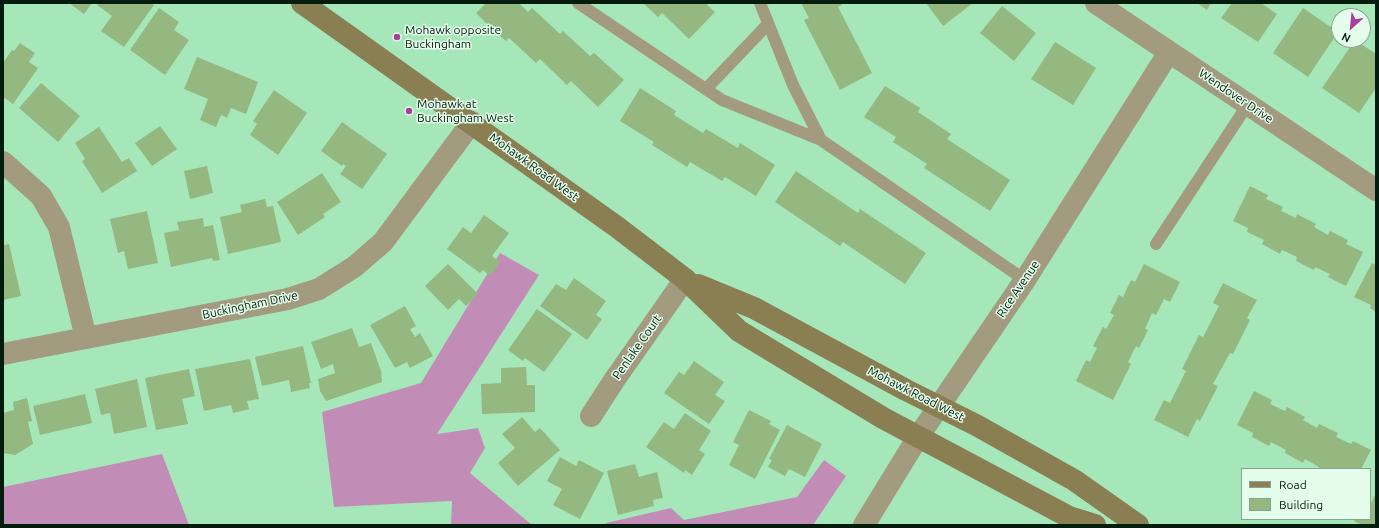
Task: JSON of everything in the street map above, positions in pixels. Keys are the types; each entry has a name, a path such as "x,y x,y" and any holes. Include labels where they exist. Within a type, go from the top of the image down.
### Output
{"main road":[{"name":"Mohawk Road West","path":"302,3 472,122 617,227 685,279 739,331 850,399 918,438 1069,517 1095,525"},
{"name":"Mohawk Road West","path":"685,279 754,308 939,406 1074,480 1138,525"}],"street":[{"name":"Wendover Drive","path":"1096,3 1376,190"},
{"name":"Rice Avenue","path":"864,525 939,406 1026,280 1169,52"},
{"name":"Buckingham Drive","path":"3,354 288,299 319,289 354,267 383,242 472,122"},
{"path":"3,162 41,196 59,227 86,338"},
{"name":"Penlake Court","path":"592,416 615,379 685,279"}],"lane":[{"path":"578,3 722,100 821,140 1026,280"},
{"path":"760,3 793,85 821,140"},
{"path":"706,89 768,24"},
{"path":"1156,244 1248,104"}],"shaded area":[{"path":"500,253 539,275 437,434 478,428 485,448 470,473 532,525 451,525 452,501 334,507 322,412 421,383"},
{"path":"162,454 189,525 3,525 3,487"},
{"path":"824,460 846,476 813,525 605,525 606,523 671,508 684,520 797,497"}],"building":[{"path":"69,3 92,3 84,14"},
{"path":"98,3 151,3 154,5 124,47 101,31 112,16 97,5"},
{"path":"486,3 519,3 528,12 532,8 560,34 563,31 590,56 594,53 624,80 598,107 571,81 567,85 540,59 536,63 509,38 506,41 492,29 476,13"},
{"path":"643,3 705,3 715,12 689,39 662,13 658,17"},
{"path":"801,3 841,3 842,5 838,7 872,73 840,90 804,20 809,18"},
{"path":"926,3 973,3 943,26"},
{"path":"1197,3 1211,3 1207,10"},
{"path":"1232,3 1261,3 1277,14 1258,42 1221,18"},
{"path":"1002,6 1036,33 1014,61 980,33"},
{"path":"159,8 179,22 174,30 189,40 165,75 130,50"},
{"path":"1303,8 1331,27 1331,42 1308,77 1273,53"},
{"path":"1055,42 1096,68 1073,105 1031,79"},
{"path":"20,43 35,53 29,62 38,68 13,104 3,97 3,63 12,50 14,51"},
{"path":"1350,48 1367,48 1376,54 1376,88 1359,113 1322,88"},
{"path":"197,57 258,82 246,114 231,108 227,118 221,115 216,127 200,120 208,99 184,89"},
{"path":"41,83 80,116 58,142 19,108"},
{"path":"885,86 920,108 918,112 951,134 947,139 1010,180 990,211 924,168 927,164 893,142 896,137 864,117"},
{"path":"640,88 676,111 674,115 703,133 706,129 738,148 740,143 775,165 756,196 725,177 722,181 690,162 687,167 652,145 654,142 620,121"},
{"path":"274,90 307,113 278,155 250,135 257,124 253,121"},
{"path":"342,122 387,154 362,189 340,174 346,166 343,164 342,166 321,151"},
{"path":"160,126 177,149 152,166 135,143"},
{"path":"99,127 122,162 129,158 137,171 102,193 82,161 85,159 75,143"},
{"path":"207,166 213,193 190,199 184,171"},
{"path":"796,171 858,213 860,209 926,253 905,284 843,242 840,246 775,202"},
{"path":"322,173 341,202 323,214 325,217 298,235 277,202"},
{"path":"1250,186 1268,195 1266,199 1283,207 1281,211 1296,218 1297,214 1316,224 1314,227 1328,235 1330,231 1348,240 1346,244 1363,252 1346,286 1328,277 1330,274 1315,267 1314,270 1296,261 1297,257 1282,250 1280,254 1262,244 1264,240 1247,232 1248,228 1233,221"},
{"path":"265,199 267,207 273,206 281,242 228,254 220,217 242,212 240,205"},
{"path":"147,211 158,263 128,269 124,251 118,253 110,219"},
{"path":"484,215 509,233 492,256 500,262 490,276 483,270 480,273 447,249 463,227 471,233"},
{"path":"203,218 204,227 213,225 220,260 213,261 212,258 171,267 164,233 179,230 177,222"},
{"path":"9,244 21,296 3,300 3,245"},
{"path":"1372,263 1376,265 1376,312 1370,308 1371,305 1354,297"},
{"path":"448,264 478,294 466,306 459,299 448,310 425,286"},
{"path":"1144,264 1180,282 1170,302 1164,299 1156,315 1152,313 1145,329 1148,330 1139,348 1136,346 1128,362 1131,364 1113,400 1076,381 1086,360 1090,362 1097,348 1093,346 1103,327 1106,329 1114,315 1110,313 1119,295 1123,297 1131,280 1135,282"},
{"path":"574,278 606,301 596,315 602,319 587,340 540,306 556,284 566,290"},
{"path":"1223,283 1257,300 1247,318 1250,320 1233,354 1230,353 1213,384 1218,386 1200,421 1197,419 1188,437 1154,420 1164,400 1170,403 1186,371 1182,369 1199,335 1203,337 1219,306 1213,303"},
{"path":"405,306 416,326 410,329 415,337 420,333 433,356 410,368 407,362 395,368 370,325"},
{"path":"537,309 572,334 544,372 525,358 523,361 508,350"},
{"path":"352,328 359,347 371,343 381,371 382,382 326,401 320,391 318,379 335,373 333,364 321,369 311,342"},
{"path":"303,346 311,383 309,383 310,388 291,392 289,380 262,386 255,357"},
{"path":"250,359 259,399 247,401 249,409 233,413 231,405 204,411 195,369"},
{"path":"694,361 724,382 715,395 725,401 709,424 664,393 679,372 684,375"},
{"path":"526,367 527,385 535,385 535,412 482,414 481,384 501,383 501,368"},
{"path":"189,369 195,396 182,399 188,424 156,430 145,378"},
{"path":"137,379 147,427 114,434 110,413 101,415 95,389"},
{"path":"1254,391 1272,400 1270,404 1285,411 1287,407 1305,417 1303,420 1317,428 1319,424 1338,433 1336,437 1351,444 1353,441 1371,450 1362,468 1318,468 1305,459 1303,463 1285,453 1286,450 1271,442 1269,446 1252,437 1253,433 1237,425"},
{"path":"85,394 92,423 40,435 33,406"},
{"path":"27,398 32,421 28,422 33,444 15,455 3,453 3,413 14,410 13,402"},
{"path":"749,410 771,421 769,424 780,430 755,479 729,465 739,445 733,442"},
{"path":"685,413 711,431 699,450 705,454 692,475 685,470 684,473 646,447 664,422 674,429"},
{"path":"522,417 535,432 540,428 560,450 518,486 498,463 515,448 502,434"},
{"path":"787,425 822,444 805,477 789,469 785,476 768,467 772,460 769,459"},
{"path":"560,457 576,466 579,460 604,473 580,519 553,505 562,489 547,481"},
{"path":"635,464 639,477 657,472 663,498 653,500 654,506 618,515 607,471"},
{"path":"1376,493 1376,525 1361,525 1354,521 1371,520 1371,503"}],"place":[{"name":"Mohawk opposite Buckingham","path":"397,37"},
{"name":"Mohawk at Buckingham West","path":"409,111"}]}
